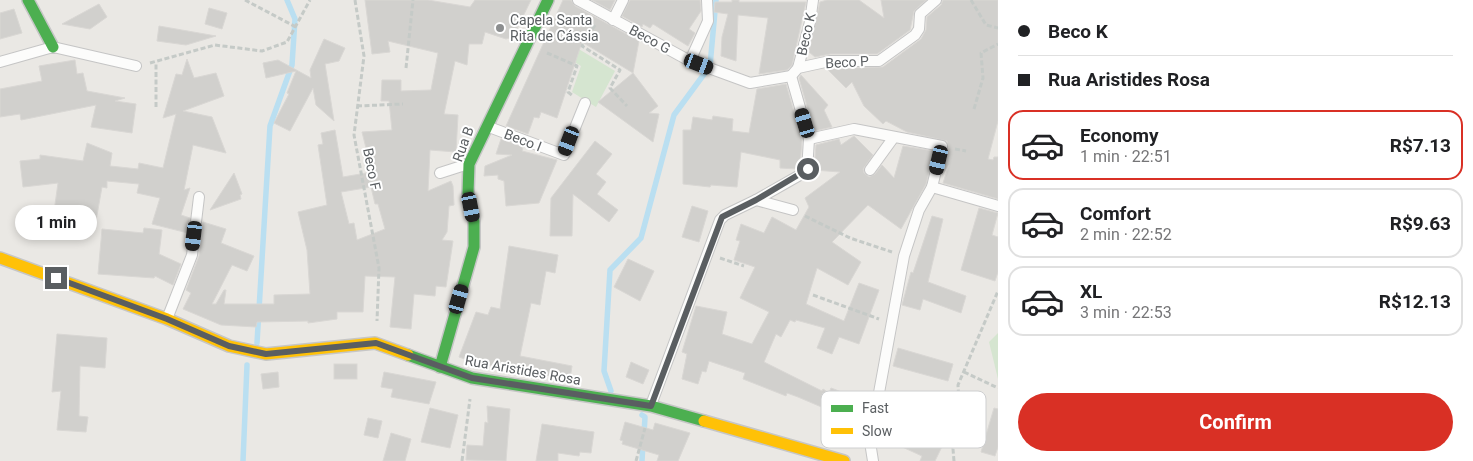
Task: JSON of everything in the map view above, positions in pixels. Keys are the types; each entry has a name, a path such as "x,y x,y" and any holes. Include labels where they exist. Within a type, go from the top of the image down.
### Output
{"street":[{"path":"28,0 52,47"},
{"name":"Rua B","path":"440,367 474,248 474,222 468,193 469,164 548,0"},
{"name":"Rua Aristides Rosa","path":"0,258 167,319 229,346 266,354 376,343 472,378 651,406 844,461"}],"lane":[{"name":"Beco G","path":"578,0 690,61 750,83 794,72"},
{"path":"613,20 623,0"},
{"path":"690,61 708,21 707,0"},
{"name":"Beco K","path":"794,72 810,22 813,0"},
{"name":"Beco P","path":"794,72 830,62 879,61 915,35 919,29 920,14 936,0"},
{"path":"0,62 52,47 136,66"},
{"path":"651,406 722,217 807,171 810,139 794,72"},
{"name":"Beco I","path":"486,126 564,155 585,103"},
{"path":"810,139 854,129 942,146 932,187 919,210 904,256 879,391"},
{"path":"870,170 894,137"},
{"path":"440,173 469,164"},
{"path":"932,187 998,206"},
{"path":"167,319 192,255 199,197"},
{"path":"756,200 793,210"},
{"path":"871,448 873,461"}],"path":[{"path":"244,0 296,27"},
{"path":"136,66 215,45 262,51 287,42 310,0"},
{"name":"Beco F","path":"355,0 364,56 354,135 379,268 376,343"},
{"path":"406,68 413,0"},
{"path":"971,0 986,25 998,28"},
{"path":"601,13 582,46 620,70 610,88 627,106"},
{"path":"526,44 577,66 568,92 585,103"},
{"path":"974,109 983,78 981,53 998,44"},
{"path":"156,62 156,107"},
{"path":"357,106 403,104"},
{"path":"793,210 850,238 904,256"},
{"path":"708,254 744,266"},
{"path":"958,391 958,385 998,291"},
{"path":"813,294 892,323"},
{"path":"964,372 998,388"},
{"path":"462,461 472,378"},
{"path":"636,461 651,406"},
{"path":"953,448 954,461"}],"green space":[{"path":"577,48 615,71 596,107 572,92 581,66 571,60"},
{"path":"998,333 998,379 989,342"}],"building":[{"path":"365,0 428,0 470,7 475,0 531,0 513,37 506,39 485,32 482,44 469,44 467,65 455,61 444,114 458,115 456,152 430,150 428,191 451,181 453,186 454,205 449,206 447,232 442,240 453,241 446,287 436,286 435,296 414,294 411,329 390,327 395,277 365,276 363,312 337,312 337,319 308,323 308,321 257,322 256,327 221,325 183,309 191,293 186,290 199,256 203,222 226,229 221,243 254,256 247,271 232,265 212,304 216,304 224,290 226,290 224,304 274,304 274,295 310,294 307,250 298,212 327,205 318,145 323,144 321,133 335,130 343,177 372,172 362,132 392,130 389,101 381,101 382,80 401,80 401,91 431,90 438,53 388,41 390,52 372,54","holes":["371,187 375,204 378,204 385,229 357,240 354,223 349,224 341,192"]},
{"path":"563,0 571,0 575,6 639,41 633,73 582,42 557,118 541,112 539,118 534,117 528,134 506,126"},
{"path":"592,0 615,0 610,10"},
{"path":"630,0 700,0 701,11 689,29 695,33 688,46 653,24 650,28 643,24 642,27 622,16"},
{"path":"732,0 739,0 739,2 806,2 792,65 787,70 759,74 768,18 738,15 736,61 721,56 722,37 728,14 714,12 715,2 732,2"},
{"path":"827,0 859,0 884,18 881,0 926,0 914,11 910,30 877,54 830,54 815,57 809,52 820,2"},
{"path":"943,0 998,0 998,121 988,159 993,160 994,157 998,157 998,199 943,183 949,165 942,175 949,148 947,141 907,132 886,121 883,124 864,106 852,82 846,88 827,69 883,67 921,39 926,30 927,17 941,5"},
{"path":"99,4 107,17 90,29 62,24"},
{"path":"209,8 227,13 222,29 205,24"},
{"path":"14,9 22,33 0,39 0,13"},
{"path":"159,26 216,36 186,45 157,41"},
{"path":"324,39 345,48 339,61 325,64 334,121 316,105 313,88 290,131 274,123 289,94 287,93 296,71 266,78 263,63 278,60 311,78 310,70"},
{"path":"187,59 194,78 216,73 224,96 183,111 212,117 226,153 193,145 184,190 190,188 181,215 190,218 188,233 152,224 160,198 137,193 139,184 107,181 107,188 102,187 94,232 52,226 58,183 23,187 20,161 40,159 40,155 83,161 87,143 112,153 110,166 138,169 139,163 163,168 176,114 163,118 176,74 182,75"},
{"path":"75,60 77,74 83,73 87,91 125,98 115,101 136,104 132,133 91,127 96,105 21,120 20,114 0,117 0,89 42,81 39,66"},
{"path":"633,73 658,106 649,113 659,114 653,142 598,102"},
{"path":"801,75 828,105 824,110 832,127 814,131 799,78"},
{"path":"786,84 802,140 800,167 797,169 780,168 780,160 741,152 737,187 683,184 683,130 691,130 693,117 712,120 713,116 733,119 732,131 749,133 757,89"},
{"path":"854,136 873,155 863,169 864,173 869,177 875,174 882,165 894,178 903,146 934,151 926,184 901,229 868,205 832,242 861,262 848,285 817,268 806,304 844,321 859,283 879,290 859,344 839,337 832,354 817,348 825,328 796,320 795,322 790,320 781,337 776,334 764,362 822,391 821,407 787,393 786,396 743,379 745,373 709,361 706,372 702,371 698,384 682,379 687,354 682,352 696,306 727,312 722,334 752,344 769,312 740,298 755,267 734,260 740,241 736,240 741,224 764,233 772,217 796,230 809,207 805,198 840,172 814,170 816,145 839,139 841,145"},
{"path":"501,139 523,147 522,151 557,160 539,203 506,206 504,181 498,179 498,175 484,176 485,166 512,155 496,154"},
{"path":"595,141 612,154 596,174 606,182 597,194 618,210 609,222 573,194 572,236 550,236 551,198"},
{"path":"234,173 242,194 240,195 241,199 210,210"},
{"path":"692,206 708,211 699,242 682,237"},
{"path":"979,208 998,213 992,235 998,237 998,272 995,281 961,270"},
{"path":"932,216 943,219 928,282 966,296 961,313 923,299 920,310 902,305 911,272 913,273"},
{"path":"144,228 162,230 159,254 181,264 173,285 155,276 154,278 98,274 102,229 143,233"},
{"path":"509,246 558,255 555,273 546,271 540,305 531,303 520,356 572,366 570,379 476,363 459,357 476,312 488,315 491,307 500,309"},
{"path":"628,259 654,271 640,301 614,287"},
{"path":"57,334 107,338 105,368 80,366 79,416 88,417 86,432 57,430 61,391 52,392"},
{"path":"898,348 953,364 948,381 893,366"},
{"path":"631,362 649,370 643,384 626,377"},
{"path":"334,364 357,364 357,379 334,379"},
{"path":"278,372 279,387 263,389 261,374"},
{"path":"384,372 436,382 429,404 391,397 393,389 381,387"},
{"path":"487,406 510,409 506,461 466,460 467,445 483,446 485,422 488,423"},
{"path":"430,408 458,415 450,448 421,442"},
{"path":"994,408 998,409 998,447 995,456 981,452 982,448 986,448 986,435"},
{"path":"368,418 382,421 378,438 364,435"},
{"path":"625,422 653,430 655,423 690,433 678,461 657,461 659,455 622,444 623,441 620,440"},
{"path":"542,424 594,432 591,453 580,452 579,456 558,453 558,461 536,461"},
{"path":"391,433 411,439 405,461 383,461"},
{"path":"904,448 941,448 935,461 920,461 922,456"}],"waterway":[{"path":"257,343 270,126 292,65 295,19 287,0"},
{"path":"611,391 604,371 610,270 641,238 674,115 710,66 716,0"},
{"path":"243,461 247,365"},
{"path":"642,415 645,417 644,434"},
{"path":"642,461 643,443"}],"traffic: fast":[{"path":"28,0 53,47"},
{"path":"440,367 474,247 474,222 468,193 469,164 548,0"},
{"path":"408,355 472,378 651,406 704,421"}],"traffic: slow":[{"path":"0,258 167,319 229,346 266,354 375,343 408,355"},
{"path":"704,421 844,461"}],"place":[{"name":"Capela Santa Rita de Cássia","path":"500,28"}],"route":[{"path":"56,278 167,319 229,346 266,354 376,343 472,378 532,389 651,406 720,220 725,215 805,173 808,169"}]}
